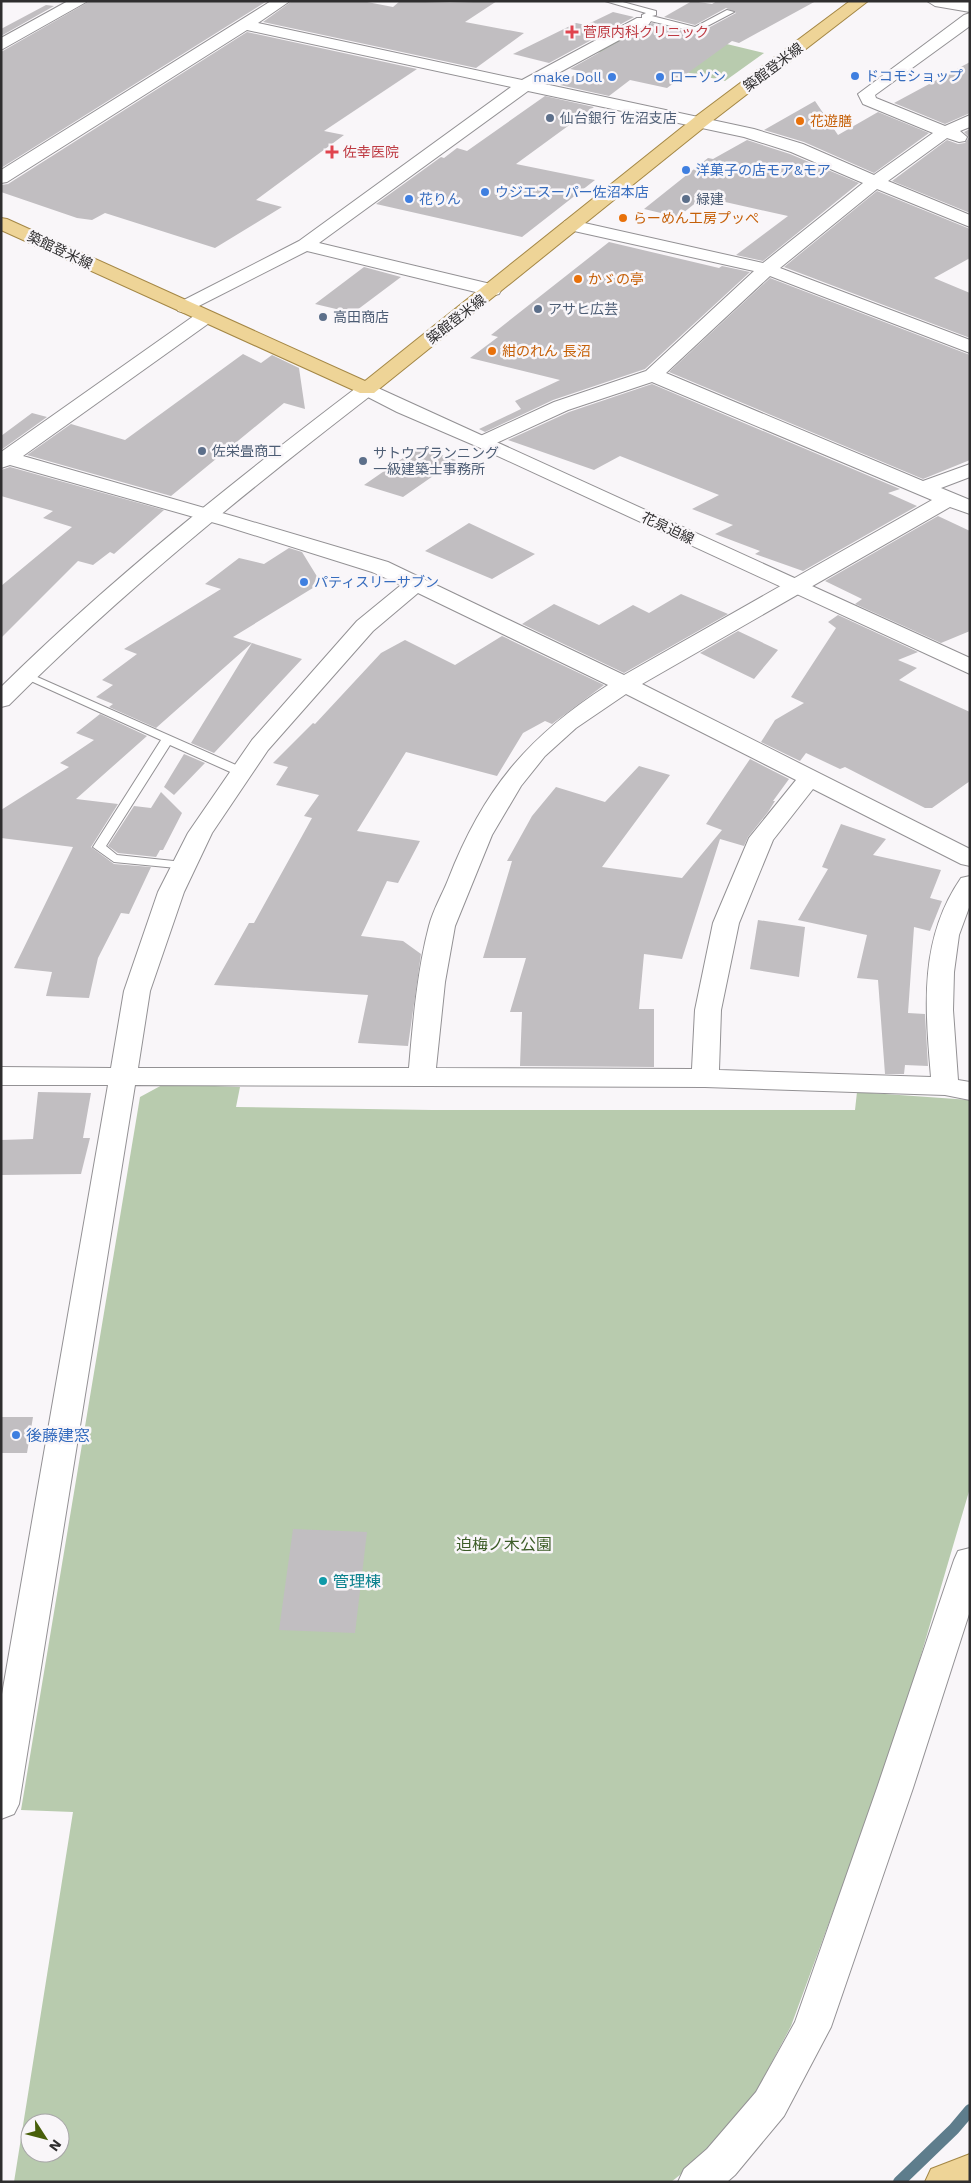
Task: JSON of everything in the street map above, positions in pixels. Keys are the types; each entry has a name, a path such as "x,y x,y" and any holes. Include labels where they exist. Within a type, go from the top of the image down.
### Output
{"main road":[{"name":"築館登米線","path":"1,223 367,389 700,122 860,1"},
{"path":"945,2182 970,2172"}],"street":[{"path":"1,45 80,1"},
{"path":"1,178 282,1"},
{"path":"934,1 970,7"},
{"path":"970,18 866,94 869,101 970,141"},
{"path":"185,307 305,245 525,85 646,19"},
{"path":"244,25 700,122 797,148 970,222"},
{"path":"1,30 22,34"},
{"path":"483,442 561,406 653,375 767,269 875,182 945,132 970,120"},
{"path":"571,225 767,269 970,347"},
{"path":"305,245 492,290"},
{"path":"4,460 205,317"},
{"path":"653,375 959,504"},
{"path":"1,700 79,622 206,514 367,389"},
{"name":"花泉迫線","path":"367,389 404,408 483,442 793,587 970,667"},
{"path":"4,460 206,514 346,555 417,583 625,684 970,859"},
{"path":"923,488 970,470"},
{"path":"422,1077 427,1021 442,926 467,862 494,807 516,775 538,750 582,712 625,684 793,587 959,504"},
{"path":"1,1804 6,1747 137,992 171,892 200,833 260,745 365,626 417,583"},
{"path":"704,1078 708,1010 726,923 761,838 782,809 809,779"},
{"path":"1,1076 121,1078 704,1078 958,1088 941,1022 941,980 946,935 959,900 970,883"},
{"path":"698,2182 721,2162 770,2104 812,2027 895,1788 969,1564"}],"lane":[{"path":"609,1 653,13 645,17 646,19 696,30 730,12"},
{"path":"26,675 241,772"},
{"path":"168,739 99,848 114,858 184,866"}],"green space":[{"path":"648,25 764,53 725,81 597,52"},
{"name":"迫梅ノ木公園","path":"164,1084 240,1087 236,1107 432,1110 855,1110 857,1092 970,1100 970,1488 914,1679 852,1860 791,2026 755,2094 699,2160 671,2182 14,2182 20,2144 20,2163 70,2163 70,2113 25,2113 73,1812 21,1810 140,1097"}],"building":[{"path":"90,1 267,1 1,168 1,52"},
{"path":"292,1 362,1 393,7 400,1 450,3 497,1 465,22 524,33 476,68 263,22"},
{"path":"692,1 712,4 717,1 816,1 739,43 732,41 667,88 630,80 609,96 560,85 580,71 570,69 652,23 697,34 736,13 726,8 695,25 664,17"},
{"path":"46,5 54,6 1,36 1,29"},
{"path":"613,12 634,17 549,63 513,54 576,23 586,25"},
{"path":"247,32 417,69 324,131 344,135 256,200 282,207 215,248 105,213 92,220 77,218 1,192 1,185 8,184"},
{"path":"970,62 970,113 945,124 894,103"},
{"name":"ウジエスーパー佐沼本店","path":"545,96 594,107 516,164 595,180 522,237 376,204 441,157 444,158 457,148 467,151"},
{"path":"815,101 838,135 878,112 929,133 874,173 804,142 764,130"},
{"path":"970,129 970,213 892,181 947,140 958,144 965,143 969,137 964,132"},
{"path":"747,140 790,154 859,183 763,261 736,255 788,216 703,197 678,217 644,209 708,158 713,159"},
{"path":"877,191 970,229 970,258 934,278 970,293 970,338 784,267"},
{"path":"609,242 719,268 722,266 750,272 645,369 553,400 485,432 479,429 521,409 515,401 560,380 470,358 498,337 491,335"},
{"path":"364,267 401,277 353,313 315,304"},
{"path":"770,278 970,355 970,460 923,479 669,372"},
{"path":"243,354 261,363 272,355 299,368 305,409 284,403 171,496 27,455 71,424 125,440"},
{"path":"652,384 900,489 888,493 917,506 803,571 755,554 760,551 715,534 733,525 692,509 719,495 620,456 594,470 508,440 569,412"},
{"path":"32,413 47,417 1,450 1,436"},
{"path":"419,447 456,460 403,497 364,485"},
{"path":"10,467 164,510 114,554 110,552 93,565 78,561 1,638 1,586 72,527 43,518 53,511 1,496 1,470"},
{"path":"938,516 970,531 970,631 941,643 855,604 862,599 825,581"},
{"path":"469,523 535,554 492,579 425,551"},
{"path":"289,548 302,552 321,583 233,637 252,643 156,728 109,707 113,704 96,697 113,685 102,680 137,654 124,649 221,589 205,584 239,558 264,564"},
{"path":"681,594 728,614 624,673 522,624 554,604 599,625 633,605 649,613"},
{"path":"838,615 918,652 898,660 917,668 899,680 970,712 970,781 932,808 925,808 845,767 840,769 806,753 800,761 761,742 775,720 804,703 791,697 836,628 828,622"},
{"path":"738,631 778,650 754,679 700,653"},
{"path":"502,636 604,685 552,724 545,721 523,733 497,776 406,752 357,831 420,841 398,883 387,881 361,936 403,941 421,954 408,1046 358,1043 368,995 214,985 249,923 254,923 312,818 304,816 319,795 276,785 288,767 273,763 313,723 315,724 381,653 405,640 455,665"},
{"path":"252,643 302,659 214,753 191,743"},
{"path":"100,714 147,736 76,799 118,804 91,847 114,864 151,867 129,914 121,913 98,958 89,998 46,996 52,972 14,968 73,847 1,838 1,810 69,767 60,763 94,740 76,733"},
{"path":"184,754 205,763 174,795 164,787"},
{"path":"750,759 789,779 773,801 775,801 768,812 748,837 744,846 720,839 682,959 644,954 639,1009 654,1009 654,1067 520,1066 522,1012 510,1012 526,958 483,958 512,861 507,861 532,816 556,787 605,802 639,766 670,775 602,867 682,878 722,830 706,824"},
{"path":"161,792 182,813 163,850 160,850 156,857 118,853 108,846 134,806 151,808"},
{"path":"841,824 886,839 873,855 941,870 930,898 942,901 930,931 914,927 908,1013 925,1014 928,1066 905,1065 904,1074 885,1074 878,980 857,978 867,935 798,920 828,869 822,867"},
{"path":"758,920 805,927 799,977 750,969"},
{"path":"38,1092 91,1093 83,1138 90,1138 81,1174 1,1175 1,1140 33,1139"},
{"name":"後藤建窓","path":"1,1417 33,1417 27,1453 1,1453"},
{"name":"管理棟","path":"293,1529 367,1532 355,1633 279,1630"}],"waterway":[{"path":"899,2182 954,2129 970,2110"}],"place":[{"name":"菅原内科クリニック","path":"572,32"},
{"name":"ドコモショップ","path":"855,76"},
{"name":"make Doll","path":"612,77"},
{"name":"ローソン","path":"660,77"},
{"name":"仙台銀行 佐沼支店","path":"550,118"},
{"name":"花遊膳","path":"800,121"},
{"name":"佐幸医院","path":"332,152"},
{"name":"洋菓子の店モア&モア","path":"686,170"},
{"name":"ウジエスーパー佐沼本店","path":"485,192"},
{"name":"花りん","path":"409,199"},
{"name":"緑建","path":"686,199"},
{"name":"らーめん工房プッぺ","path":"623,218"},
{"name":"かゞの亭","path":"578,279"},
{"name":"アサヒ広芸","path":"538,309"},
{"name":"高田商店","path":"323,317"},
{"name":"紺のれん 長沼","path":"492,351"},
{"name":"佐栄畳商工","path":"202,451"},
{"name":"サトウプランニング 一級建築士事務所","path":"363,461"},
{"name":"パティスリーサブン","path":"304,582"},
{"name":"後藤建窓","path":"16,1435"},
{"name":"管理棟","path":"323,1581"}]}
